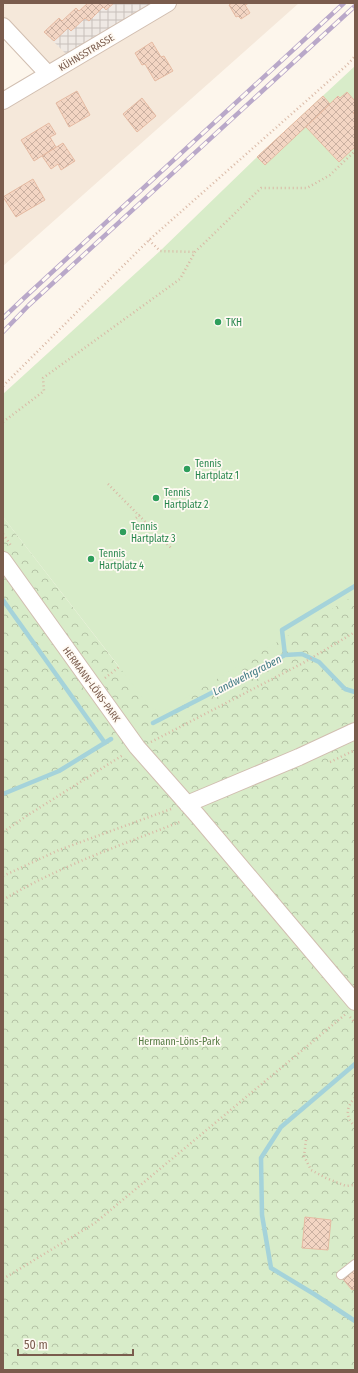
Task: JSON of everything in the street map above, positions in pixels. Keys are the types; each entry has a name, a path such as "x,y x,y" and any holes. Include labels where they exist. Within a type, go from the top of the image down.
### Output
{"street":[{"name":"KÜHNSSTRASSE","path":"3,101 168,3"},
{"path":"3,26 48,74"},
{"name":"HERMANN-LÖNS-PARK","path":"10,556 137,747 192,810 353,1006"},
{"path":"192,810 355,731"}],"lane":[{"path":"341,1275 355,1264"}],"path":[{"path":"3,386 149,240 355,56"},
{"path":"3,422 44,391 43,378 180,278 195,252 261,188 307,188 330,175 355,151"},
{"path":"149,240 160,251 195,252"},
{"path":"108,484 137,517 171,548"},
{"path":"137,517 142,513"},
{"path":"3,534 10,556"},
{"path":"303,663 355,632"},
{"path":"101,672 105,678 119,667"},
{"path":"147,735 157,747"},
{"path":"3,876 59,850 192,810"},
{"path":"3,900 18,891 78,862 192,810"},
{"path":"3,1278 95,1223 353,1006"},
{"path":"355,1098 350,1102 348,1114 349,1120 355,1126"},
{"path":"306,1140 304,1156 311,1170 346,1186 355,1185"}],"shaded area":[{"path":"3,3 299,3 3,266 3,95 38,74 3,37"},
{"path":"88,3 153,3 72,60 44,32 59,18 62,21 76,8 80,11"}],"green space":[{"name":"TKH","path":"355,66 355,595 164,711 151,708 3,517 3,394 160,251 257,157"},
{"name":"Hermann-Löns-Park","path":"3,517 119,667 355,567 355,1370 3,1370"}],"building":[{"path":"88,3 114,3 106,10 103,7 89,21 85,18 71,31 68,28 54,41 44,32 59,18 62,21 76,8 79,11"},
{"path":"232,3 249,3 245,5 250,13 241,19 238,16 236,17 229,5"},
{"path":"152,42 161,57 164,56 173,71 155,81 145,64 142,65 135,53"},
{"path":"77,91 90,115 69,127 56,103"},
{"path":"347,92 355,101 355,111 353,113 355,115 355,147 339,162 306,127 338,96 340,98"},
{"path":"323,96 330,104 265,165 257,157"},
{"path":"142,98 156,116 137,132 123,114"},
{"path":"49,123 56,134 50,137 56,147 34,161 21,140"},
{"path":"63,143 75,161 61,170 58,164 51,169 42,156"},
{"path":"33,179 45,200 16,217 3,197"},
{"path":"305,1217 331,1220 328,1250 302,1248"},
{"path":"355,1268 355,1288 352,1290 342,1278"}],"waterway":[{"name":"Landwehrgraben","path":"153,723 285,655 282,630 355,586"},
{"path":"3,600 105,743"},
{"path":"285,655 302,654 319,662 345,689 355,692"},
{"name":"Landwehrgraben","path":"3,794 59,771 111,739"},
{"path":"355,1064 281,1127 261,1158 262,1215 271,1268 355,1321"}],"railway":[{"path":"3,318 344,3"},
{"path":"3,332 29,305 355,6"}],"place":[{"name":"TKH","path":"218,322"},
{"name":"Tennis Hartplatz 1","path":"187,469"},
{"name":"Tennis Hartplatz 2","path":"156,498"},
{"name":"Tennis Hartplatz 3","path":"123,532"},
{"name":"Tennis Hartplatz 4","path":"91,559"}]}
